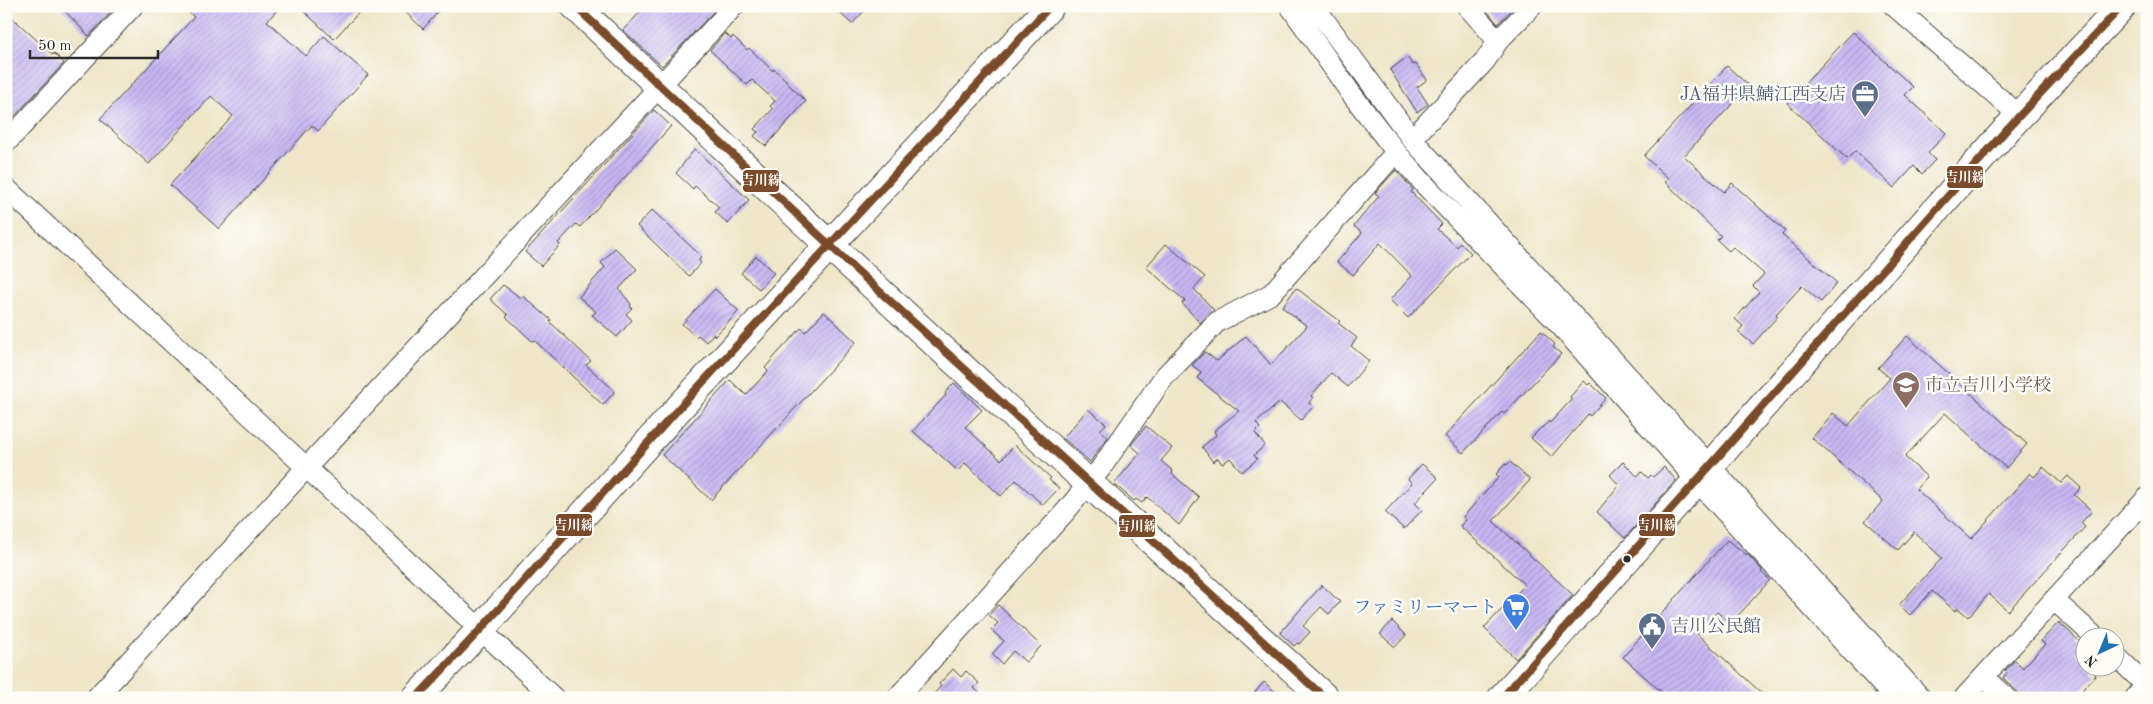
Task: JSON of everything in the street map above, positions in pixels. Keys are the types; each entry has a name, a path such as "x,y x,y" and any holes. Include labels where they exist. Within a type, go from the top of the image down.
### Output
{"main road":[{"path":"575,6 660,88 830,245 1325,698"},
{"path":"416,698 481,629 680,407 1050,6"},
{"path":"1502,698 1704,473 1761,406 2008,128 2122,6"}],"street":[{"path":"96,698 306,468 734,6"},
{"path":"1290,6 1350,92 1396,152 1430,191 1921,698"},
{"path":"1314,6 1412,140 1704,473 1894,698"},
{"path":"1467,6 1498,41"},
{"path":"1412,140 1485,61 1498,41 1532,6"},
{"path":"1894,6 2013,110 2008,128"},
{"path":"6,143 130,7"},
{"path":"897,698 1066,512 1089,483 1164,377 1217,322 1271,294 1396,152"},
{"path":"6,188 554,698"},
{"path":"1964,698 2147,498"},
{"path":"2054,600 2083,626"},
{"path":"2126,666 2146,685 2135,698"},
{"path":"1984,676 2007,698"}],"building":[{"path":"60,6 105,6 111,12 89,36"},
{"path":"182,6 281,6 267,21 306,56 324,36 368,75 318,131 312,125 219,229 170,185 233,116 211,96 149,164 100,119 194,17"},
{"path":"298,6 365,6 334,39"},
{"path":"399,6 443,6 423,29"},
{"path":"646,6 709,6 714,11 662,66 623,30"},
{"path":"832,6 869,6 852,24"},
{"path":"1483,6 1515,6 1498,24"},
{"path":"6,12 64,63 11,120 6,115"},
{"path":"1853,32 1913,87 1905,95 1946,133 1928,153 1935,160 1922,174 1914,166 1894,188 1855,151 1847,159 1787,103"},
{"path":"725,33 731,39 733,36 747,50 749,48 773,71 774,69 787,81 806,101 766,146 754,136 758,132 754,129 773,109 770,106 775,101 752,80 747,85 710,50"},
{"path":"1407,57 1413,65 1416,64 1427,80 1417,87 1428,104 1417,112 1390,70"},
{"path":"1727,66 1749,86 1684,156 1724,192 1732,183 1785,231 1782,235 1837,283 1821,302 1802,286 1776,314 1778,316 1753,344 1738,332 1743,326 1735,319 1759,292 1753,286 1764,274 1733,247 1729,251 1717,240 1721,236 1665,182 1668,178 1644,156"},
{"path":"654,110 671,126 580,227 576,224 558,243 560,245 541,266 525,252"},
{"path":"695,149 749,200 728,224 715,212 719,207 695,186 693,189 676,173"},
{"path":"1396,170 1413,190 1411,192 1442,224 1437,229 1457,247 1460,243 1471,253 1408,318 1390,300 1412,276 1380,243 1353,275 1337,262 1362,233 1354,226 1379,196 1375,193"},
{"path":"652,210 701,256 699,261 701,263 689,276 637,226"},
{"path":"1166,244 1205,277 1194,289 1214,310 1200,323 1182,303 1185,301 1146,267"},
{"path":"615,248 637,269 619,289 631,304 632,308 626,314 632,320 617,337 592,315 596,312 579,297 605,267 601,263"},
{"path":"756,256 774,273 759,289 741,273"},
{"path":"503,285 521,298 523,296 551,320 550,322 591,361 586,365 615,391 603,405 534,340 532,341 506,317 508,315 490,299"},
{"path":"1296,288 1340,321 1338,323 1357,338 1351,346 1369,361 1348,387 1331,373 1311,396 1313,398 1309,403 1313,407 1301,420 1280,402 1256,423 1260,428 1255,433 1265,445 1254,455 1257,459 1242,472 1230,458 1222,464 1218,458 1213,462 1202,447 1216,435 1214,431 1239,411 1197,378 1201,372 1192,365 1205,352 1217,361 1246,336 1271,365 1307,326 1282,307"},
{"path":"715,289 739,311 715,336 713,334 706,342 698,335 696,337 682,324"},
{"path":"824,312 856,342 711,500 662,455 730,380 746,395 768,371 765,368 801,328 805,332"},
{"path":"1541,331 1555,344 1553,347 1561,354 1504,414 1502,412 1463,453 1445,436"},
{"path":"1907,336 2027,444 2006,468 1945,413 1905,457 1927,477 1916,489 1971,539 2030,473 2034,477 2043,467 2061,483 2068,476 2081,488 2074,495 2092,511 2081,523 2085,527 2008,611 1989,594 1968,617 1958,608 1955,611 1932,591 1910,615 1899,605 1942,558 1914,532 1898,550 1865,521 1883,501 1812,438 1833,413 1848,426 1890,378 1878,368"},
{"path":"1584,381 1588,385 1590,383 1606,398 1590,416 1588,414 1552,457 1531,438 1549,421 1550,423 1572,399 1570,397"},
{"path":"954,383 982,410 965,427 1001,460 1015,445 1051,478 1049,480 1059,488 1043,505 1016,480 1001,496 965,463 958,471 913,431 946,395 945,393"},
{"path":"1088,409 1106,424 1100,430 1108,437 1090,462 1063,438"},
{"path":"1146,426 1172,448 1161,461 1173,471 1172,474 1199,497 1179,525 1147,497 1142,503 1136,499 1134,501 1114,484 1140,453 1131,445"},
{"path":"1510,462 1530,480 1493,521 1573,595 1516,659 1484,628 1525,585 1460,526 1466,520 1463,517 1499,477 1496,474 1505,464 1507,465"},
{"path":"1623,462 1637,476 1642,472 1648,478 1651,475 1653,477 1664,467 1676,480 1625,538 1597,512 1619,485 1610,475"},
{"path":"1422,464 1438,478 1415,503 1422,510 1404,529 1385,512 1412,483 1408,479"},
{"path":"1727,540 1750,557 1762,570 1761,572 1770,580 1735,619 1732,616 1727,621 1717,612 1697,634 1767,698 1668,698 1623,657"},
{"path":"1322,585 1340,602 1329,614 1321,607 1303,626 1310,632 1299,644 1297,643 1294,646 1280,633"},
{"path":"998,605 1041,646 1026,662 1013,651 1002,664 992,654 1004,641 991,630 998,623 989,615"},
{"path":"1392,621 1406,635 1395,647 1380,634"},
{"path":"2059,622 2076,638 2076,676 2095,676 2075,698 2024,698 2003,678 2007,673 2005,671 2015,660 2023,668 2045,644 2041,641"},
{"path":"953,669 961,677 966,671 979,683 974,688 985,698 930,698 941,686 939,684"},
{"path":"1264,682 1282,698 1250,698"}],"transit line":[{"name":"吉川線","path":"575,6 854,268 1325,698"},
{"name":"吉川線","path":"416,698 481,629 680,407 1050,6"},
{"name":"吉川線","path":"1502,698 1710,466 2008,128 2122,6"}],"place":[{"name":"JA福井県鯖江西支店","path":"1865,118"},
{"name":"市立吉川小学校","path":"1906,409"},
{"name":"ファミリーマート","path":"1516,631"},
{"name":"吉川公民館","path":"1652,650"}]}
